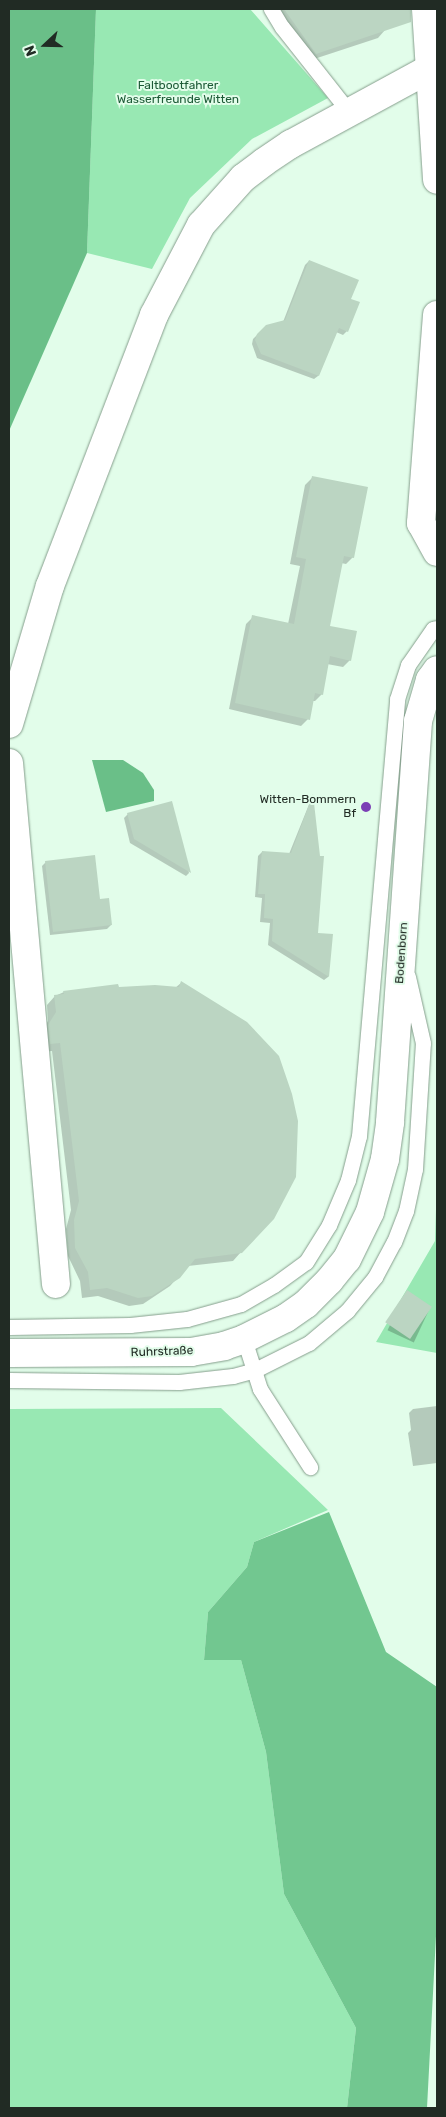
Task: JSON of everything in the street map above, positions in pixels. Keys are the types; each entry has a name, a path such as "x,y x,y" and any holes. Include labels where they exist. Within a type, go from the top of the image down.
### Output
{"street":[{"path":"426,9 437,180"},
{"path":"9,724 50,586 154,315 201,225 243,178 264,162 291,144 429,69"},
{"path":"437,315 421,523 437,552"},
{"name":"Bodenborn","path":"360,1235 370,1212 387,1149 418,721 430,680 437,670"},
{"path":"9,763 56,1284"},
{"name":"Ruhrstraße","path":"9,1353 191,1352 244,1339 286,1318 306,1304 329,1281 347,1259 360,1235"}],"lane":[{"path":"271,9 282,27 350,113"},
{"path":"9,1327 130,1325 187,1318 241,1304 274,1285 306,1262 329,1225 348,1180 359,1136 396,699 408,665 434,629 437,628"},
{"path":"9,1380 179,1382 233,1376 254,1370 309,1343 347,1311 375,1277 406,1211 415,1169 423,1043 402,949"},
{"path":"244,1339 260,1389 310,1467"}],"green space":[{"name":"Faltbootfahrer Wasserfreunde Witten","path":"96,9 250,9 328,98 252,139 190,198 152,269 87,253"},
{"path":"437,1176 437,1353 376,1342 435,1241"},
{"path":"221,1408 328,1510 254,1542 247,1567 208,1612 204,1660 241,1660 266,1752 284,1894 356,2028 347,2108 9,2108 9,1409"}],"shaded area":[{"path":"9,9 96,9 87,253 9,431"},
{"path":"92,760 123,760 143,773 154,790 154,801 106,812"},
{"path":"329,1512 386,1652 437,1687 437,1917 427,2108 347,2108 356,2028 284,1894 266,1752 241,1660 204,1660 208,1612 247,1567 254,1542"}],"building":[{"path":"284,9 411,9 411,22 316,54"},
{"path":"309,260 359,280 351,299 360,302 348,332 339,328 319,376 261,354 255,340 257,334 266,325 285,320"},
{"path":"312,476 368,487 354,558 344,556 330,626 357,631 351,661 330,656 323,695 315,693 310,720 235,703 252,615 294,624 306,559 296,557"},
{"path":"313,794 320,856 324,856 318,933 333,934 329,977 272,941 273,919 264,918 265,894 258,894 262,851 291,853"},
{"path":"172,801 191,873 134,839 127,813"},
{"path":"95,855 100,899 109,898 112,925 53,932 45,861"},
{"path":"181,981 247,1022 279,1056 292,1094 298,1121 296,1177 274,1219 242,1253 195,1259 180,1278 152,1296 138,1298 107,1288 90,1290 88,1272 75,1248 74,1220 79,1201 60,1043 50,1044 48,1025 56,1012 54,995 64,994 63,991 118,984 119,987 155,985 179,987"},
{"path":"407,1290 432,1307 410,1339 385,1322"}],"place":[{"name":"Witten-Bommern Bf","path":"366,807"}]}
